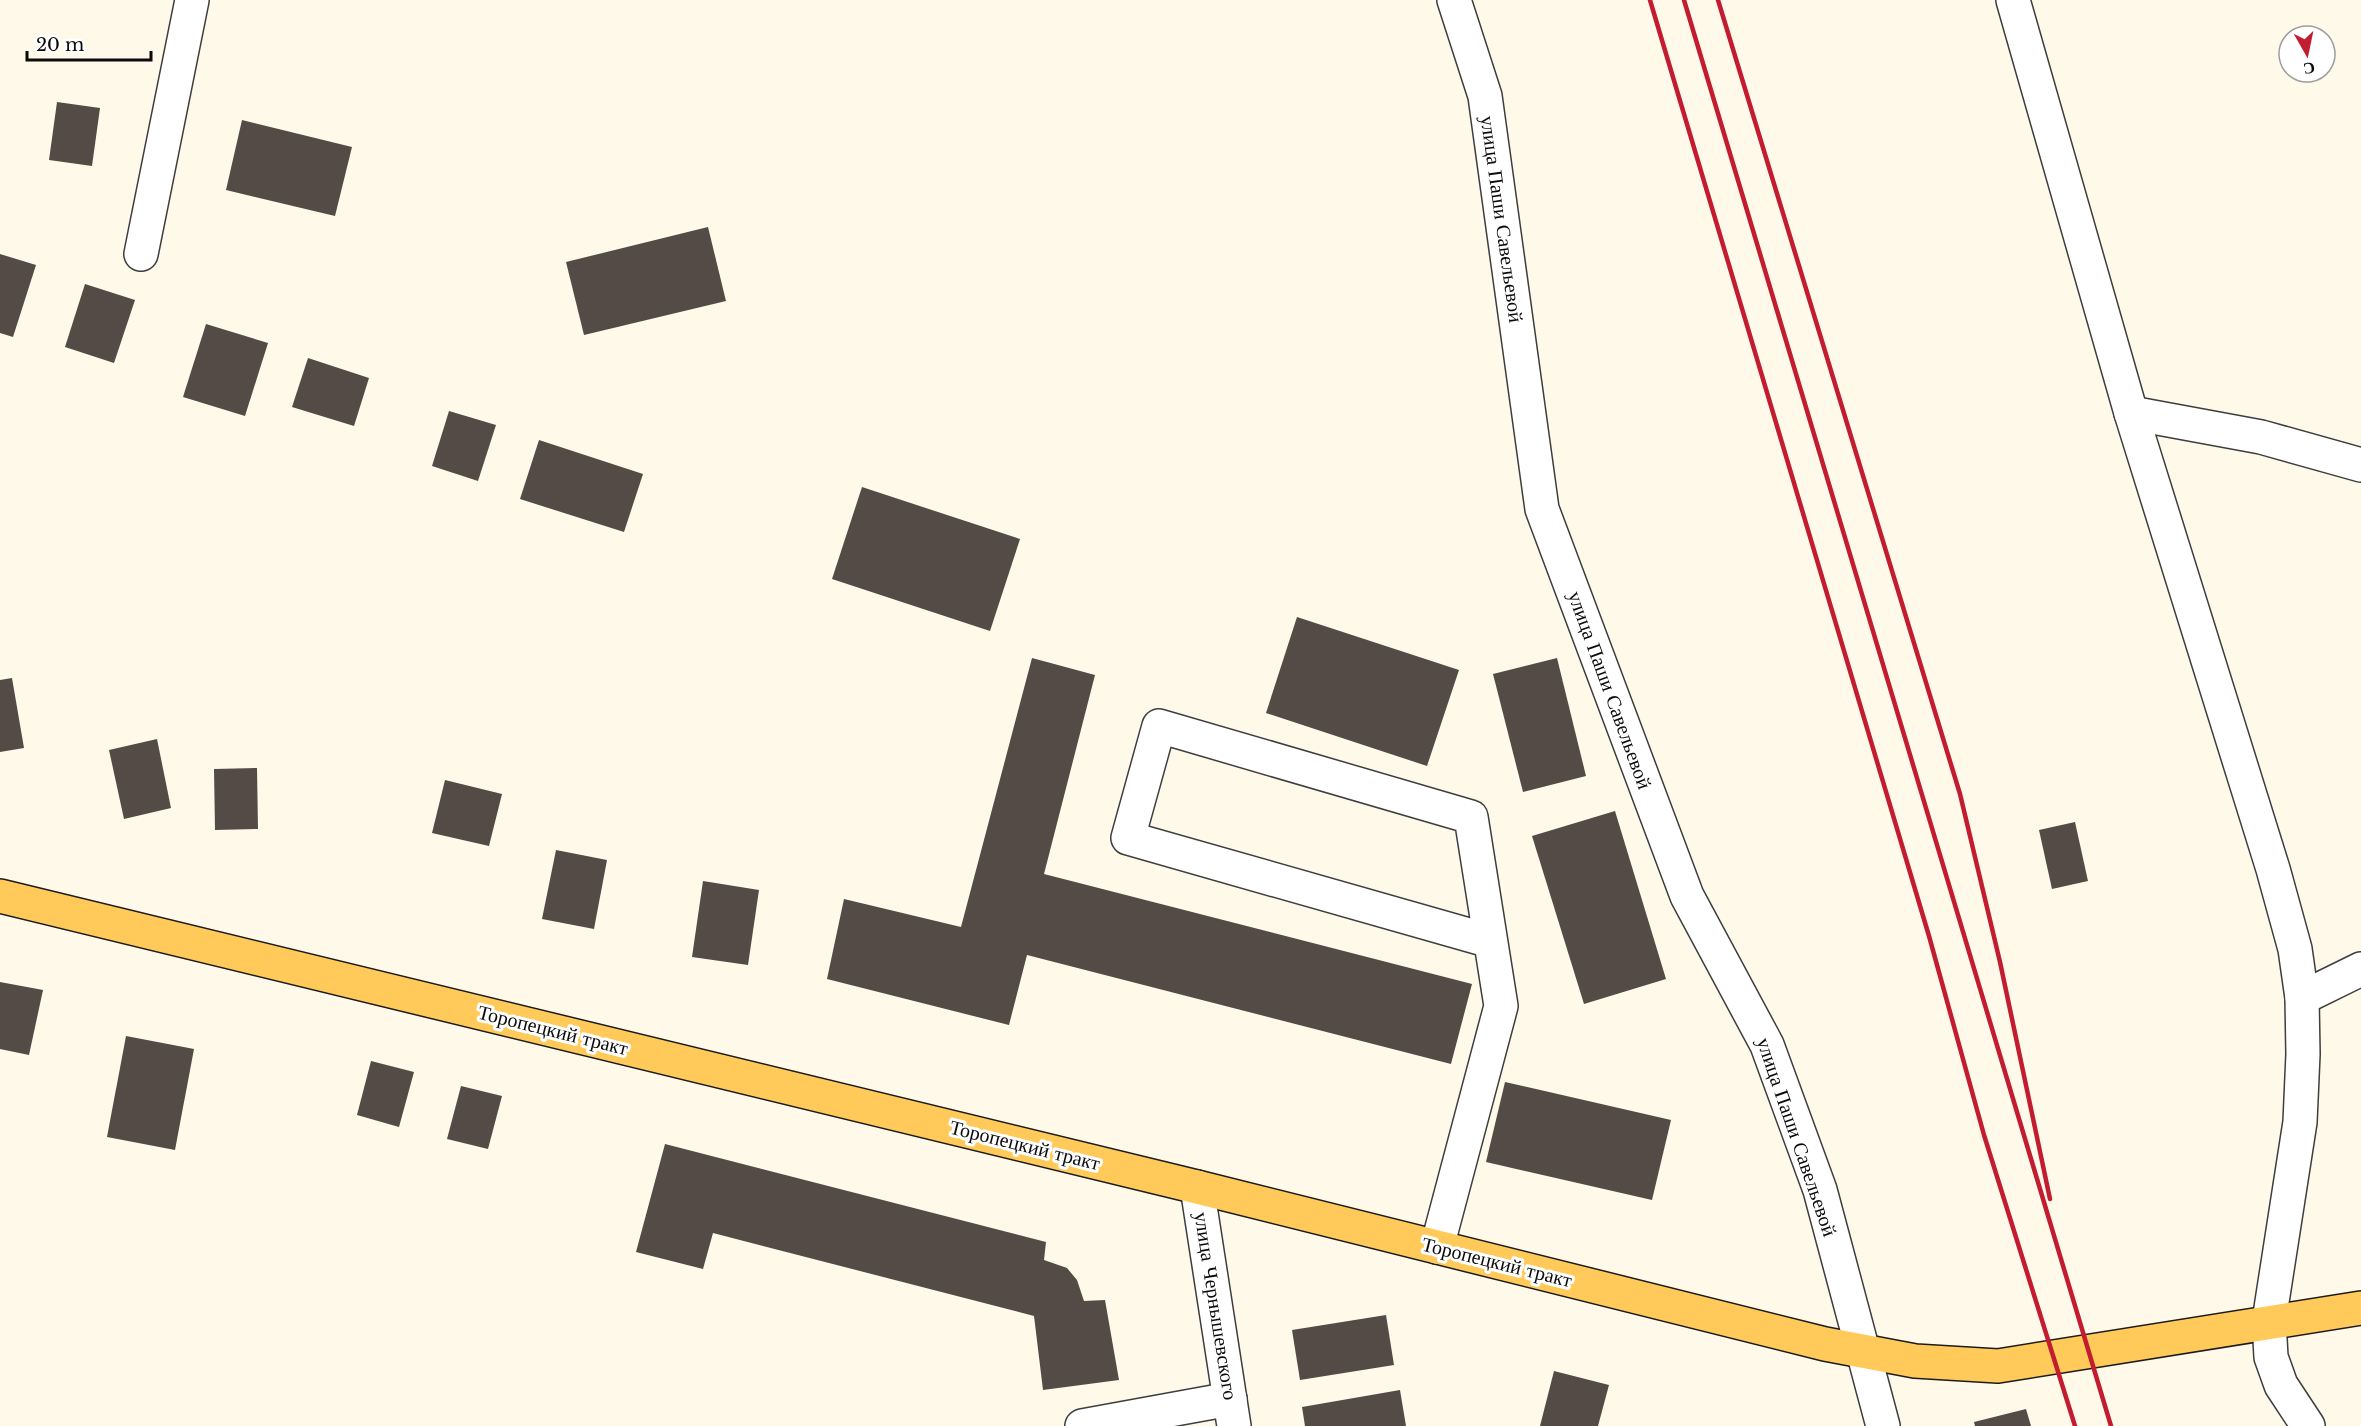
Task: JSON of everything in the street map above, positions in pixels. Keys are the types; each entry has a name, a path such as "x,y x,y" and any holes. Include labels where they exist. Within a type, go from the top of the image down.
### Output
{"main road":[{"name":"Торопецкий тракт","path":"0,896 1197,1187 1825,1344 1915,1361 1998,1366 2269,1321"},
{"path":"2269,1321 2361,1308"}],"street":[{"path":"141,254 192,0"},
{"name":"улица Паши Савельевой","path":"1454,0 1485,96 1542,509 1687,896 1767,1045 1820,1190 1883,1426"},
{"path":"2013,0 2131,412 2273,869 2295,949 2302,998 2303,1054 2300,1122 2269,1321 2271,1357 2281,1385 2308,1426"},
{"path":"2131,412 2261,437 2361,465"},
{"path":"1437,1247 1501,1006 1471,817 1160,726 1128,838 1490,941"},
{"path":"2302,998 2361,969"},
{"name":"улица Чернышевского","path":"1197,1187 1232,1412"},
{"path":"1082,1426 1232,1412"}],"building":[{"path":"57,102 100,108 92,166 49,160"},
{"path":"242,120 352,147 335,216 226,190"},
{"path":"708,227 726,301 584,335 566,262"},
{"path":"0,254 36,265 13,337 0,333"},
{"path":"85,284 135,300 114,363 65,347"},
{"path":"206,324 268,343 245,416 183,397"},
{"path":"308,358 369,378 354,426 292,407"},
{"path":"449,411 496,425 478,481 432,466"},
{"path":"539,440 643,474 624,532 520,499"},
{"path":"862,487 1020,539 990,631 832,579"},
{"path":"1297,617 1459,670 1427,766 1266,713"},
{"path":"1032,658 1095,675 1044,874 1472,984 1451,1064 1027,955 1009,1025 827,979 844,899 961,927"},
{"path":"1557,658 1586,776 1523,792 1493,674"},
{"path":"12,678 24,748 0,752 0,680"},
{"path":"157,739 171,808 124,819 109,750"},
{"path":"257,768 258,829 215,830 214,769"},
{"path":"445,780 502,794 489,846 432,833"},
{"path":"1615,811 1666,979 1584,1004 1532,836"},
{"path":"2075,822 2088,881 2052,889 2039,830"},
{"path":"556,850 607,860 594,929 542,919"},
{"path":"703,881 759,890 748,965 692,957"},
{"path":"0,982 43,990 29,1055 0,1049"},
{"path":"126,1036 194,1049 175,1150 107,1137"},
{"path":"371,1061 414,1072 399,1127 357,1115"},
{"path":"1505,1082 1671,1120 1652,1200 1486,1162"},
{"path":"461,1086 502,1096 488,1149 447,1139"},
{"path":"665,1144 1046,1242 1044,1260 1067,1268 1077,1280 1084,1301 1105,1300 1119,1380 1043,1390 1034,1316 713,1233 703,1269 636,1252"},
{"path":"1386,1315 1394,1365 1300,1380 1292,1330"},
{"path":"1554,1371 1609,1385 1598,1426 1540,1426"},
{"path":"1400,1390 1406,1426 1305,1426 1302,1407"},
{"path":"2026,1409 2031,1426 1975,1426 1974,1422"}],"railway":[{"path":"1650,0 1929,936 1984,1135 2075,1426"},
{"path":"1684,0 2111,1426"},
{"path":"1718,0 1960,794 2000,962 2050,1199"}]}
